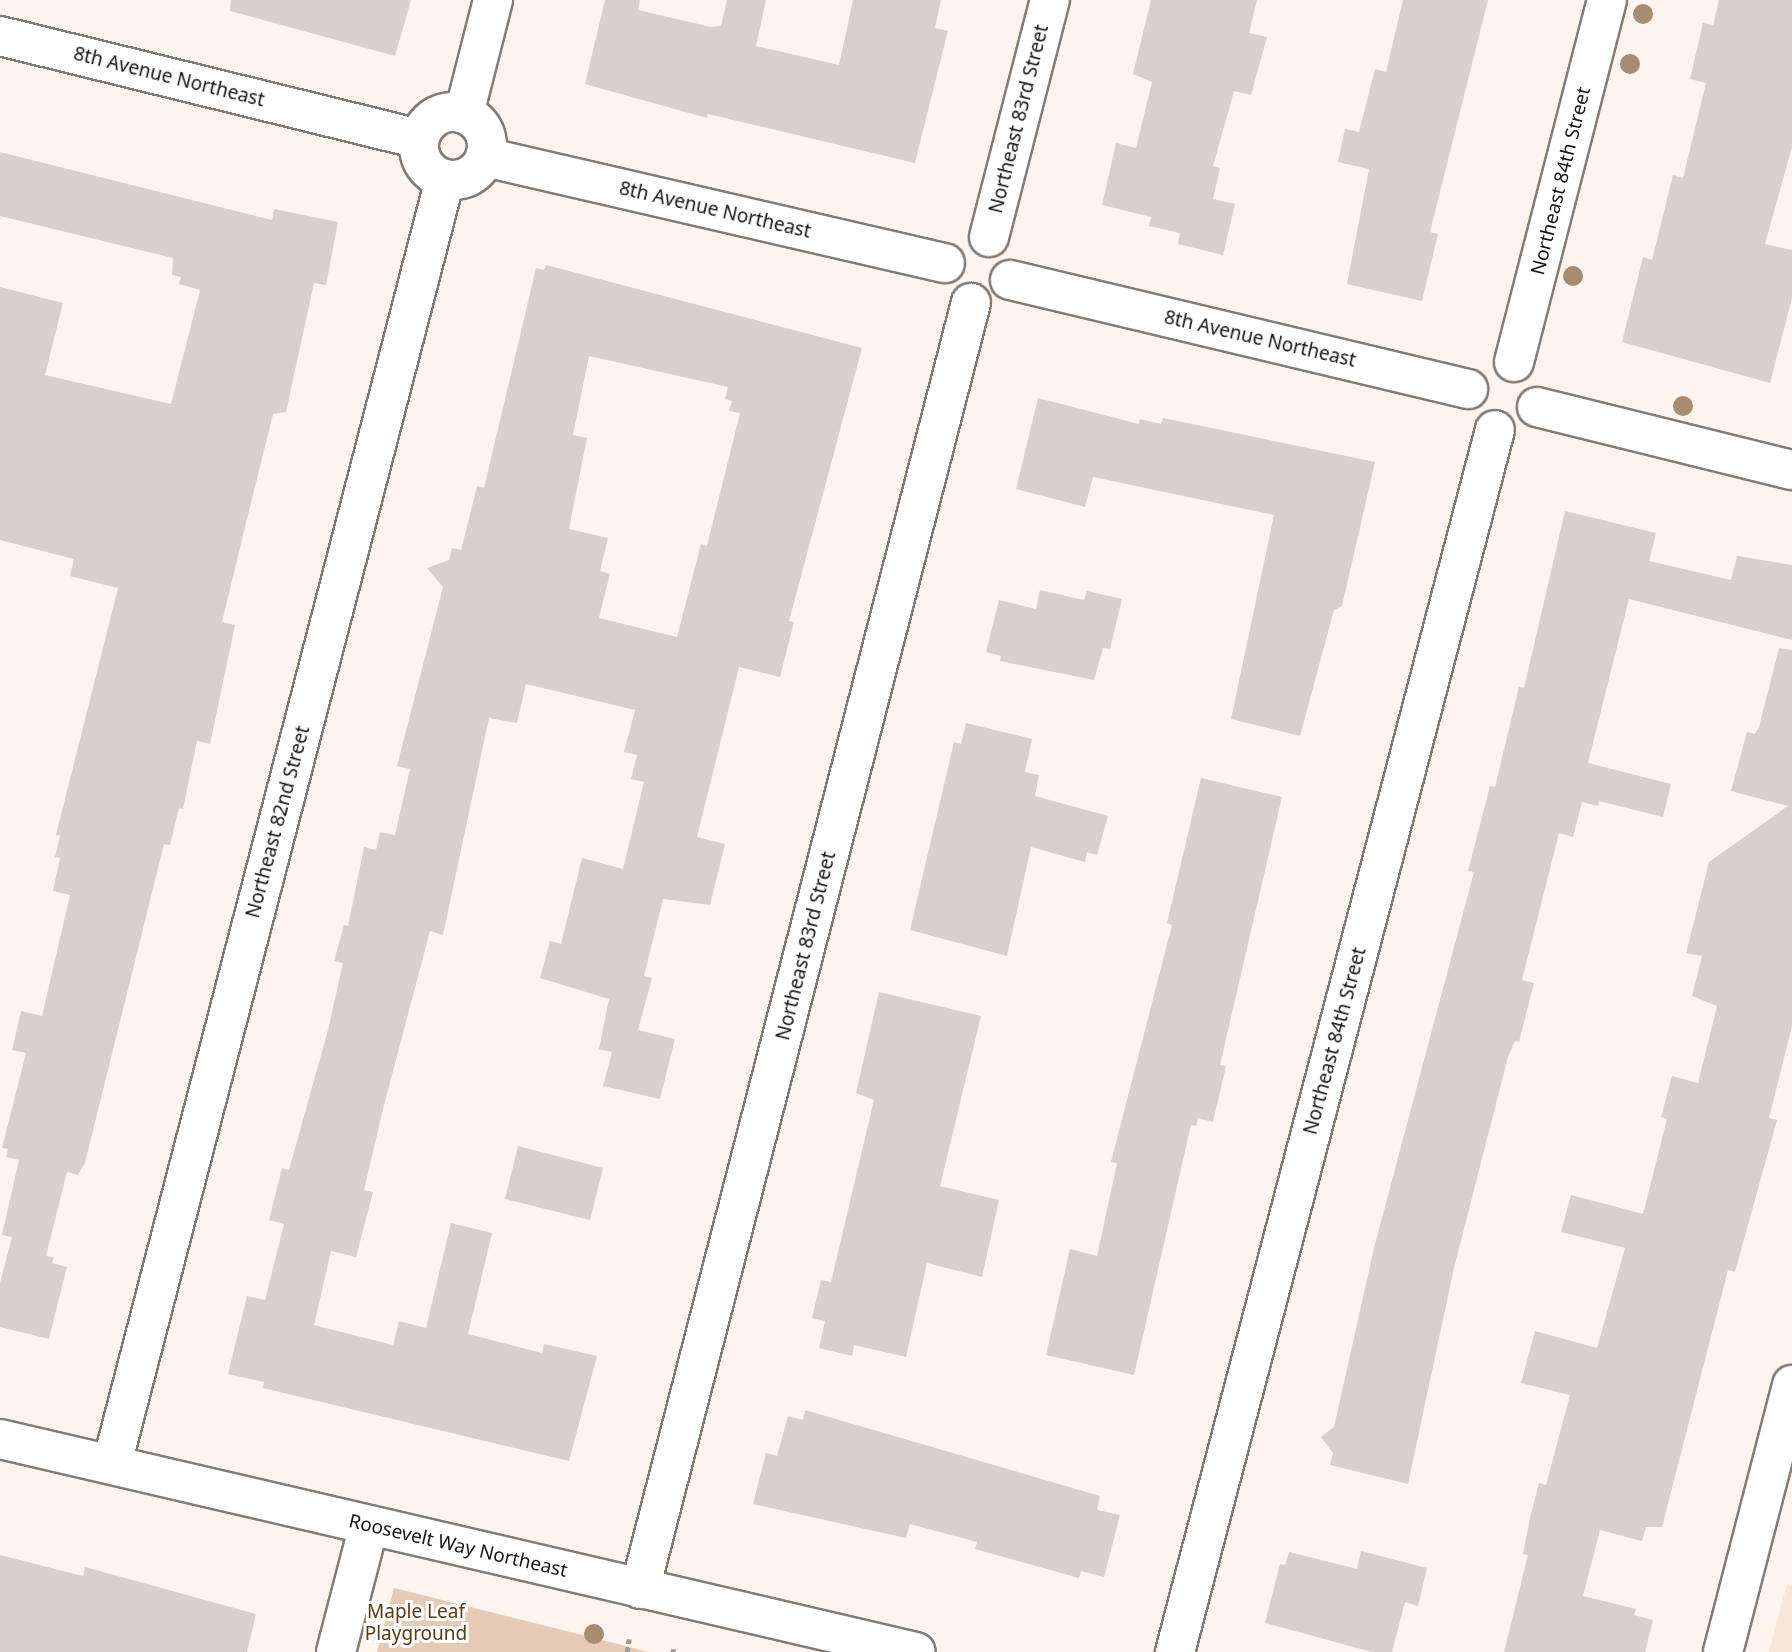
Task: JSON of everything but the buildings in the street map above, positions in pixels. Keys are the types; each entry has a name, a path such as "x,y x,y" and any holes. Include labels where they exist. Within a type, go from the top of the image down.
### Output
{"street":[{"path":"464,114 493,0"},
{"name":"Northeast 83rd Street","path":"989,237 1050,0"},
{"name":"Northeast 84th Street","path":"1514,362 1607,0"},
{"name":"8th Avenue Northeast","path":"0,36 420,139"},
{"path":"464,114 483,130 485,157 464,178 445,179 424,163 420,139 437,116 464,114"},
{"name":"8th Avenue Northeast","path":"485,157 945,263"},
{"name":"Northeast 82nd Street","path":"112,1464 445,179"},
{"path":"989,237 1010,258 1010,279 998,298 971,303 949,289 945,263 963,239 989,237"},
{"name":"8th Avenue Northeast","path":"1010,279 1468,388"},
{"name":"Northeast 83rd Street","path":"640,1589 971,303"},
{"path":"1514,362 1535,379 1536,407 1525,424 1495,430 1472,413 1468,388 1486,364 1514,362"},
{"path":"1536,407 1792,470"},
{"name":"Northeast 84th Street","path":"1175,1652 1495,430"},
{"path":"1723,1652 1792,1385"},
{"name":"Roosevelt Way Northeast","path":"0,1439 916,1652"},
{"path":"336,1652 369,1525"}],"path":[{"path":"627,1652 629,1639"}],"shaded area":[{"path":"1787,1584 1792,1585 1792,1652 1769,1652"}],"green space":[{"name":"Maple Leaf Playground","path":"394,1588 618,1644 648,1652 377,1652"}]}
